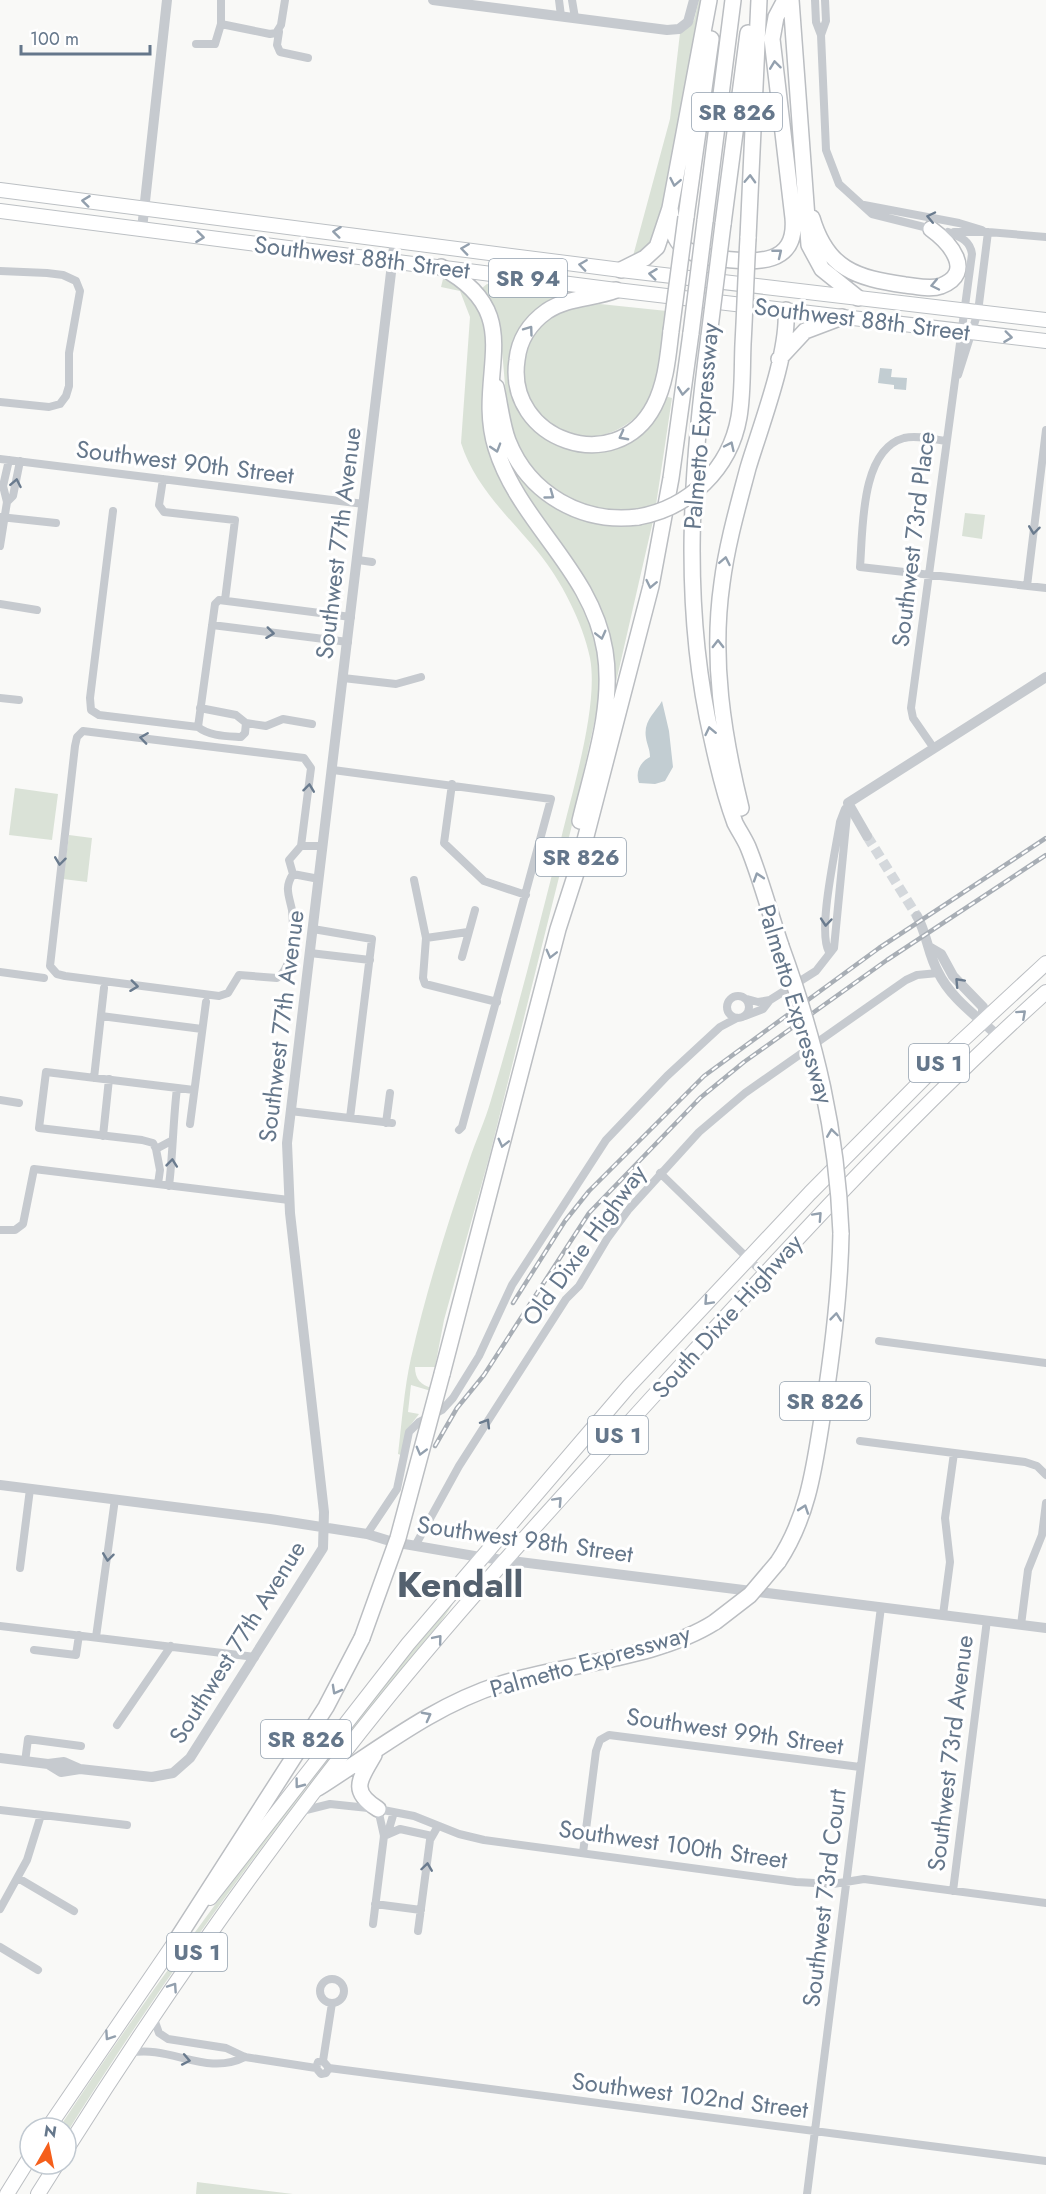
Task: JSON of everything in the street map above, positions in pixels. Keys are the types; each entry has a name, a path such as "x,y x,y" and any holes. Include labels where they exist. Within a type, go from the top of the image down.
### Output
{"highway":[{"path":"621,270 645,258 657,247 670,208 709,0"},
{"path":"616,290 598,297 579,298 559,305 542,315 525,335 517,358 517,386 529,413 546,431 573,443 596,444 620,438 638,427 652,410 660,389 671,331 716,0"},
{"name":"Palmetto Expressway","path":"179,1936 326,1707 362,1638 398,1538 651,586 671,478 733,0"},
{"name":"Palmetto Expressway","path":"318,1788 427,1717 491,1688 668,1643 715,1622 750,1595 778,1562 800,1522 813,1477 833,1346 841,1233 839,1190 826,1094 800,998 748,846 735,823 712,738 694,616 690,528 692,482 709,336 752,0"},
{"path":"493,369 508,440 520,467 551,497 581,512 610,518 638,517 674,506 694,493 718,469 734,437 741,403 759,0"},
{"path":"670,208 672,228 678,241 686,249 699,255 764,261 777,256 788,244 794,229 772,39 776,17 785,0"},
{"path":"791,0 808,200 807,231 813,256 830,277 858,297"},
{"path":"808,200 816,231 828,252 852,273 871,280 927,288 947,282 956,269 956,255 946,240 931,229"},
{"path":"441,267 466,281 484,302 492,324 493,369 490,416 494,441 503,468 516,492 586,593 601,630 606,661 603,719 560,904 558,929"},
{"path":"748,846 722,712 718,662 719,604 732,531 780,359 786,310"},
{"path":"780,359 806,331 842,317"},
{"path":"378,1748 362,1777 359,1788 366,1802 378,1809"}],"main road":[{"name":"Southwest 88th Street","path":"0,190 395,239 621,270 1046,320"},
{"name":"Southwest 88th Street","path":"0,211 616,290 1046,342"},
{"path":"774,288 786,310"},
{"name":"US 1","path":"983,1021 1046,963"},
{"name":"South Dixie Highway","path":"78,2132 153,2016 299,1812 374,1716 505,1560 863,1168 1046,992"},
{"name":"South Dixie Highway","path":"56,2116 179,1936 250,1849 408,1644 480,1557 629,1386 747,1258 874,1127 983,1021"},
{"path":"863,1168 865,1151 874,1127"},
{"path":"629,1386 646,1404"},
{"path":"7,2194 18,2176"},
{"path":"38,2194 49,2176"}],"street":[{"path":"142,229 167,0"},
{"path":"196,44 215,44 221,24 221,0"},
{"path":"285,0 277,45 279,52 308,58"},
{"path":"434,0 667,30 683,27 692,16 694,0"},
{"path":"560,0 561,16"},
{"path":"572,0 575,18"},
{"path":"815,0 816,22 821,35 829,163 838,184 872,214 885,219 948,232 988,232 1046,237"},
{"path":"821,35 826,21 825,0"},
{"path":"221,24 267,34 279,32"},
{"path":"864,205 959,223 988,232"},
{"path":"948,232 965,240 971,246 972,311"},
{"path":"972,311 988,232"},
{"name":"Southwest 77th Avenue","path":"25,1762 48,1764 64,1762 80,1769 152,1777 173,1773 190,1758 320,1553 325,1528 289,1200 287,1157 395,239"},
{"path":"0,271 63,275 76,281 80,291 69,353 69,386 60,404 43,408 0,402"},
{"name":"Southwest 73rd Place","path":"933,747 914,718 911,708 953,387 972,311"},
{"path":"1027,586 1046,430"},
{"path":"945,441 913,437 894,443 878,458 868,489 860,567 1046,588"},
{"path":"4,459 3,486 7,502"},
{"name":"Southwest 90th Street","path":"4,459 364,504"},
{"path":"0,546 2,518 7,502 13,496 20,461"},
{"path":"163,479 159,505 161,510 236,520 225,600"},
{"path":"113,511 90,698 92,710 99,715 198,727 204,732 241,736 245,733 246,723"},
{"path":"2,518 57,523"},
{"path":"358,560 372,562"},
{"path":"198,727 215,604 225,600 351,616"},
{"path":"0,604 37,610"},
{"path":"212,625 348,642"},
{"path":"344,678 396,684 421,677"},
{"path":"829,952 824,938 828,901 840,822 848,803 1046,677"},
{"path":"0,698 19,700"},
{"path":"200,708 236,715 246,723 266,726 283,719 312,724"},
{"path":"83,731 307,760 311,768 301,846 289,860 293,874 286,889 292,916 289,962 277,978 239,975 228,993 219,996 65,976 57,974 50,966 75,747 77,737 83,731"},
{"path":"333,770 452,784 551,799 497,1002 462,1127 459,1130"},
{"path":"452,784 444,843 484,881 526,896"},
{"path":"848,803 867,836"},
{"path":"367,1534 397,1489 410,1432 418,1422 442,1410 453,1398 479,1356 512,1284 606,1140 667,1076 720,1028 763,1009 770,1000 816,971 834,948 848,803"},
{"path":"301,846 323,846"},
{"path":"293,874 319,879"},
{"path":"414,880 426,938 423,978 425,984 497,1002"},
{"path":"828,901 838,902"},
{"path":"462,957 475,910"},
{"path":"917,916 938,973 948,988 998,1036"},
{"path":"313,929 372,938 350,1118"},
{"path":"426,938 468,932"},
{"path":"929,947 941,954 953,976 983,1007 983,1021"},
{"path":"310,953 370,960"},
{"path":"0,972 44,978"},
{"name":"Old Dixie Highway","path":"415,1546 507,1389 624,1216 660,1173 699,1132 754,1087 906,980 917,975 938,973"},
{"path":"94,1078 104,988"},
{"path":"720,1028 728,1001 733,996 741,995 758,1002 770,1000"},
{"path":"741,1017 749,1006 747,999"},
{"path":"190,1124 206,1002"},
{"path":"726,1009 730,1015 741,1017"},
{"path":"101,1016 202,1029"},
{"path":"158,1184 160,1170 156,1149 148,1141 39,1128 46,1072 194,1090"},
{"path":"103,1136 109,1079"},
{"path":"169,1186 177,1088"},
{"path":"291,1110 389,1123 390,1093"},
{"path":"0,1100 19,1103"},
{"path":"156,1149 171,1141"},
{"path":"0,1230 15,1230 21,1227 27,1213 34,1169 289,1200"},
{"path":"660,1173 764,1274"},
{"path":"879,1341 1046,1363"},
{"path":"860,1441 1025,1462 1044,1472"},
{"path":"943,1615 950,1555 945,1518 954,1453"},
{"name":"Southwest 98th Street","path":"0,1485 367,1534 415,1546 480,1557 1046,1628"},
{"path":"20,1568 30,1489"},
{"path":"96,1637 115,1499"},
{"path":"1021,1625 1028,1570 1042,1535 1046,1503"},
{"name":"Southwest 73rd Court","path":"807,2194 880,1606"},
{"name":"Southwest 73rd Avenue","path":"952,1891 987,1620"},
{"path":"0,1626 255,1657"},
{"path":"34,1650 76,1655 79,1635"},
{"path":"117,1725 171,1646"},
{"name":"Southwest 99th Street","path":"583,1853 596,1751 604,1737 616,1734 860,1767"},
{"path":"0,1758 25,1762 28,1739 81,1746"},
{"name":"Southwest 100th Street","path":"299,1812 330,1804 378,1809 477,1839 796,1882 833,1884 873,1880 1046,1903"},
{"path":"373,1924 384,1836 378,1809"},
{"path":"0,1810 127,1825"},
{"path":"384,1836 389,1830 394,1812"},
{"path":"0,1909 18,1878 34,1843 41,1815"},
{"path":"418,1931 432,1836 438,1826"},
{"path":"384,1836 400,1829 432,1836"},
{"path":"18,1878 74,1911"},
{"path":"375,1904 421,1910"},
{"path":"0,1947 38,1970"},
{"path":"326,2064 332,2003"},
{"name":"Southwest 102nd Street","path":"153,2016 159,2033 168,2040 226,2048 244,2057 316,2068 321,2074 326,2073 326,2064 1046,2161"},
{"path":"222,2064 226,2048"},
{"name":"Southwest 102nd Street","path":"129,2053 160,2053 222,2064 231,2064 244,2057"}],"shaded area":[{"path":"699,0 704,0 657,232 653,245 633,256 670,119 680,33 694,20"},
{"path":"443,279 463,288 487,321 483,419 490,450 584,601 597,642 600,696 572,825 490,1154 444,1320 435,1367 415,1367 419,1381 432,1388 431,1391 411,1385 408,1412 419,1414 406,1431 401,1455 398,1454 405,1394 417,1333 445,1234 491,1100 528,970 583,748 588,724 592,677 587,645 577,616 563,589 547,563 484,488 467,459 461,443 470,317 460,291 441,287"},
{"path":"487,284 570,294 516,346 531,424 612,448 664,396 672,398 656,505 614,510 582,504 542,481 523,457 512,431 501,342 494,314 482,288"},
{"path":"600,304 667,311 660,368 649,400 625,426 592,437 575,436 559,431 544,422 532,408 527,399 524,384 526,353 538,329 547,320 570,309"},
{"path":"880,368 892,369 891,377 907,378 906,390 894,389 894,385 878,383"},
{"path":"507,456 533,490 550,503 569,512 610,523 632,524 653,521 613,695 606,624 596,599 522,490"},
{"path":"965,513 985,515 982,539 962,536"},
{"path":"662,701 669,731 673,767 665,781 655,784 639,783 639,768 650,757 646,727"},
{"path":"15,788 58,794 52,840 9,835"},
{"path":"69,835 92,838 87,882 63,879"},
{"path":"454,1600 428,1638 323,1767 208,1921 171,1973 78,2116 67,2116 200,1925 299,1793"},
{"path":"197,2182 293,2194 196,2194"}],"tunnel":[{"path":"867,836 917,916"}],"railway":[{"path":"513,1303 565,1221 589,1191 704,1076 879,948 1046,838"},
{"path":"435,1446 457,1408 484,1375 589,1213 700,1098 744,1062 887,960 1046,855"}],"district":[{"name":"Kendall","path":"460,1584"}]}
